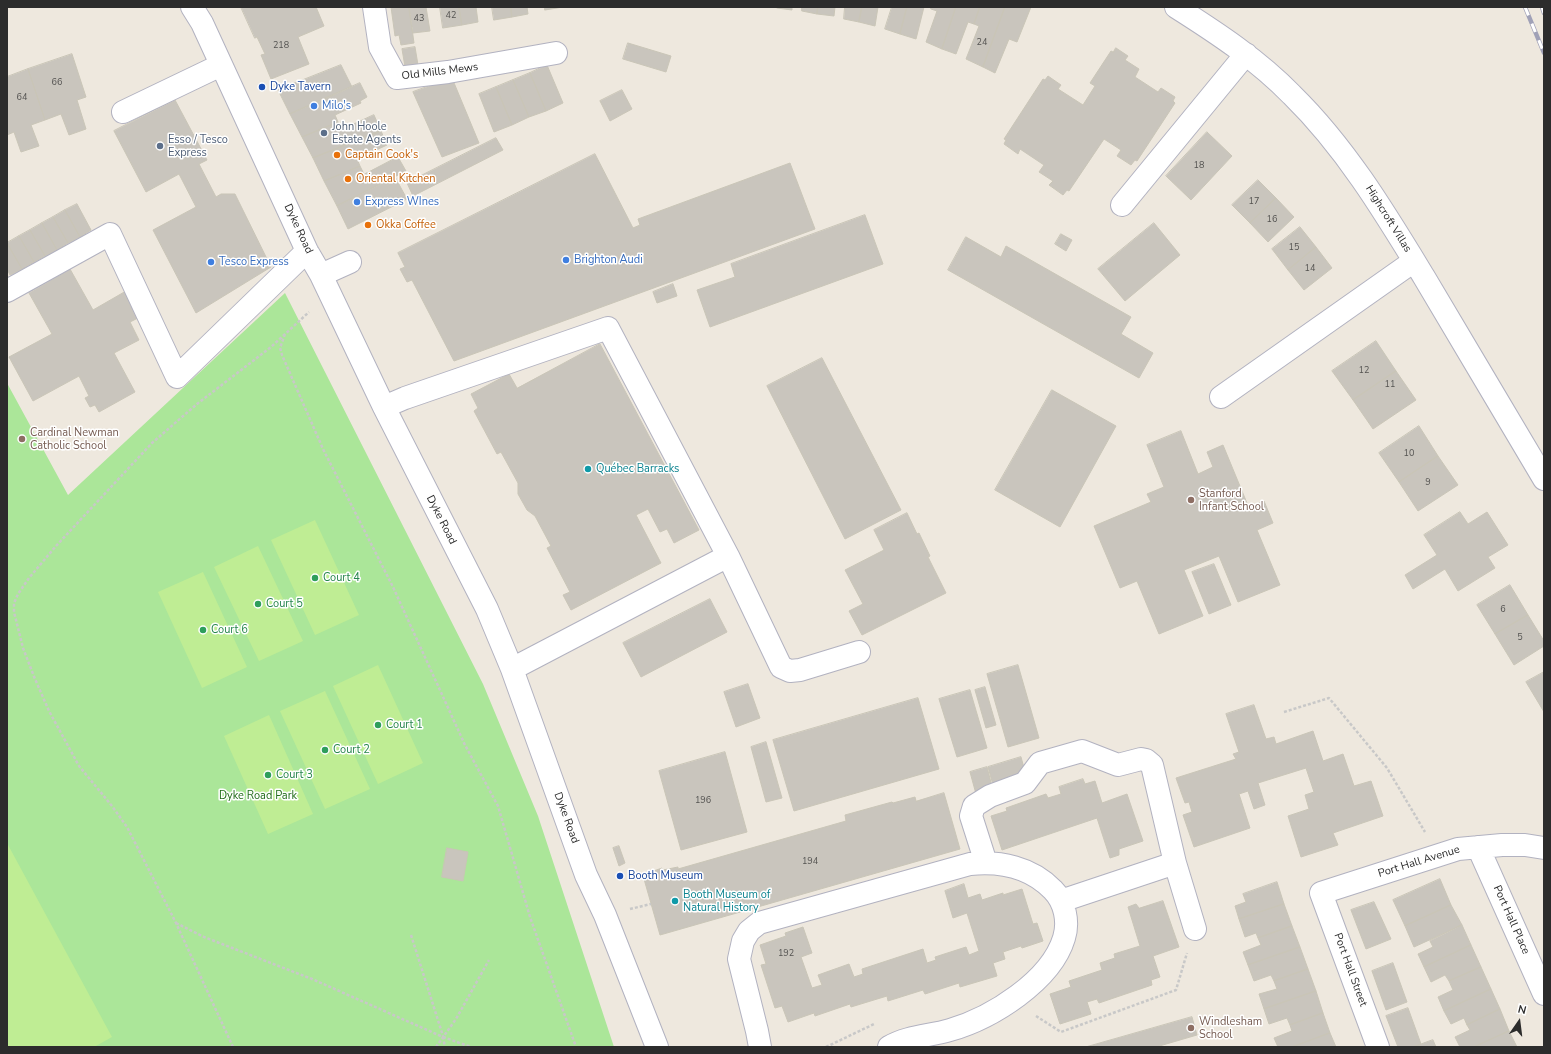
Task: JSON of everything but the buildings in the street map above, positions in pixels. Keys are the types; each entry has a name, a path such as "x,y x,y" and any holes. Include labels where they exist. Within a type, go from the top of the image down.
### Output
{"street":[{"name":"Dyke Road","path":"192,7 202,23 307,251 321,275 384,407 488,609 512,669 586,875 605,915 657,1047"},
{"name":"Old Mills Mews","path":"374,7 380,47 397,78 448,72 556,53"},
{"name":"Highcroft Villas","path":"1176,7 1205,25 1246,54 1292,95 1333,140 1367,186 1414,261 1544,479"},
{"path":"1122,205 1246,54"},
{"path":"123,112 221,64"},
{"path":"7,291 110,234 176,377 307,251"},
{"path":"1221,397 1414,261"},
{"path":"321,275 350,262"},
{"path":"384,407 405,398 608,328 728,556 782,667 790,671 800,670 859,652"},
{"path":"512,669 728,556"},
{"path":"986,862 971,816 974,806 990,796 1025,783 1040,763 1082,751 1118,765 1141,759 1152,765 1175,863 1195,929"},
{"name":"Port Hall Avenue","path":"1321,893 1458,849 1502,845 1525,845 1544,848"},
{"name":"Port Hall Place","path":"1478,847 1544,994"},
{"path":"760,1047 739,959 743,940 753,927 759,923 970,864 986,862 1013,866 1030,872 1054,891 1061,902 1066,919 1066,926 1062,946 1043,972 1015,998 982,1018 950,1030 901,1040 889,1047"},
{"path":"1061,902 1175,863"},
{"name":"Port Hall Street","path":"1321,893 1378,1047"}],"path":[{"path":"233,1047 176,923 127,827 79,766 49,711 23,648 14,612 14,603 18,594 29,578 56,546 152,443 197,404 271,347 304,316 331,298"},
{"path":"285,334 280,348 282,355 323,449 393,586 465,745 498,806 530,917 576,1047"},
{"path":"1284,712 1329,698 1387,768 1438,855"},
{"path":"176,923 204,937 312,979 443,1037 471,1047"},
{"path":"1015,998 1024,1008 1061,1032 1176,990 1195,929"},
{"path":"411,935 445,1047"},
{"path":"436,1047 456,1019 490,960"},
{"path":"826,1047 879,1021"}],"green space":[{"name":"Dyke Road Park","path":"285,293 483,684 538,816 614,1047 7,1047 7,383 68,495"},
{"name":"Court 4","path":"315,520 359,615 315,635 271,540"},
{"name":"Court 5","path":"258,546 303,641 259,661 214,567"},
{"name":"Court 6","path":"203,572 247,667 202,688 158,592"},
{"name":"Court 1","path":"378,665 423,763 378,784 333,686"},
{"name":"Court 2","path":"325,691 370,789 325,809 280,711"},
{"name":"Court 3","path":"269,715 313,814 268,834 224,736"},
{"path":"7,843 112,1037 94,1047 7,1047"}],"railway":[{"path":"1525,7 1544,53"},
{"path":"1542,7 1544,13"}],"place":[{"name":"Dyke Tavern","path":"262,87"},
{"name":"Milo's","path":"314,106"},
{"name":"John Hoole Estate Agents","path":"324,133"},
{"name":"Esso / Tesco Express","path":"160,146"},
{"name":"Captain Cook's","path":"337,155"},
{"name":"Oriental Kitchen","path":"348,179"},
{"name":"Express WInes","path":"357,202"},
{"name":"Okka Coffee","path":"368,225"},
{"name":"Brighton Audi","path":"566,260"},
{"name":"Tesco Express","path":"211,262"},
{"name":"Cardinal Newman Catholic School","path":"22,439"},
{"name":"Québec Barracks","path":"588,469"},
{"name":"Stanford Infant School","path":"1191,500"},
{"name":"Court 4","path":"315,578"},
{"name":"Court 5","path":"258,604"},
{"name":"Court 6","path":"203,630"},
{"name":"Court 1","path":"378,725"},
{"name":"Court 2","path":"325,750"},
{"name":"Court 3","path":"268,775"},
{"name":"Booth Museum","path":"620,876"},
{"name":"Booth Museum of Natural History","path":"675,901"},
{"name":"Windlesham School","path":"1191,1028"}]}
